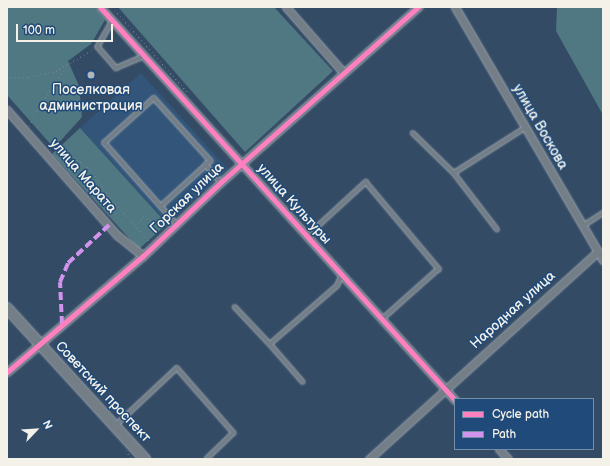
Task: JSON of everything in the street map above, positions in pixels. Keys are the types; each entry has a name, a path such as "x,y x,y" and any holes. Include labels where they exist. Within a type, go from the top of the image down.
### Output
{"street":[{"name":"улица Культуры","path":"100,7 454,399"},
{"path":"286,7 343,72"},
{"name":"Горская улица","path":"7,372 38,343 143,256 221,182 343,72 418,7"},
{"name":"улица Воскова","path":"455,7 603,260"},
{"name":"улица Марата","path":"7,110 117,235 143,256"},
{"name":"Народная улица","path":"369,459 598,251"},
{"name":"Советский проспект","path":"7,308 145,459"},
{"path":"500,450 508,459"}],"lane":[{"path":"112,21 98,47 116,68 144,56"},
{"path":"161,206 211,161 154,98 104,143 176,224"},
{"path":"454,173 525,128"},
{"path":"413,133 454,173 497,228"},
{"path":"206,165 221,182"},
{"path":"307,236 366,182 439,269 383,319"},
{"path":"583,226 603,213"},
{"path":"270,344 336,286 342,275"},
{"path":"235,307 303,382"},
{"path":"115,425 177,368 234,433 207,459"}],"path":[{"path":"112,7 191,97"},
{"path":"7,76 43,75 66,67 98,47"},
{"path":"26,131 36,111 66,67"},
{"path":"51,160 65,156 79,160 93,172 110,198 149,240"},
{"path":"135,226 143,218 154,221 162,229"}],"shaded area":[{"path":"141,73 228,169 167,224 80,128"}],"green space":[{"path":"7,7 94,7 105,20 91,44 68,61 79,86 82,117 54,148 7,95"},
{"path":"118,7 274,7 333,71 245,152"},
{"path":"557,7 603,7 603,115 556,31"},
{"path":"80,128 167,224 139,249 52,154"}],"marked path":[{"path":"62,324 60,282 68,263 109,225"}],"cycle path":[{"path":"100,7 454,399"},
{"path":"7,372 143,256 221,182 418,7"}],"place":[{"name":"Поселковая администрация","path":"91,75"}]}
